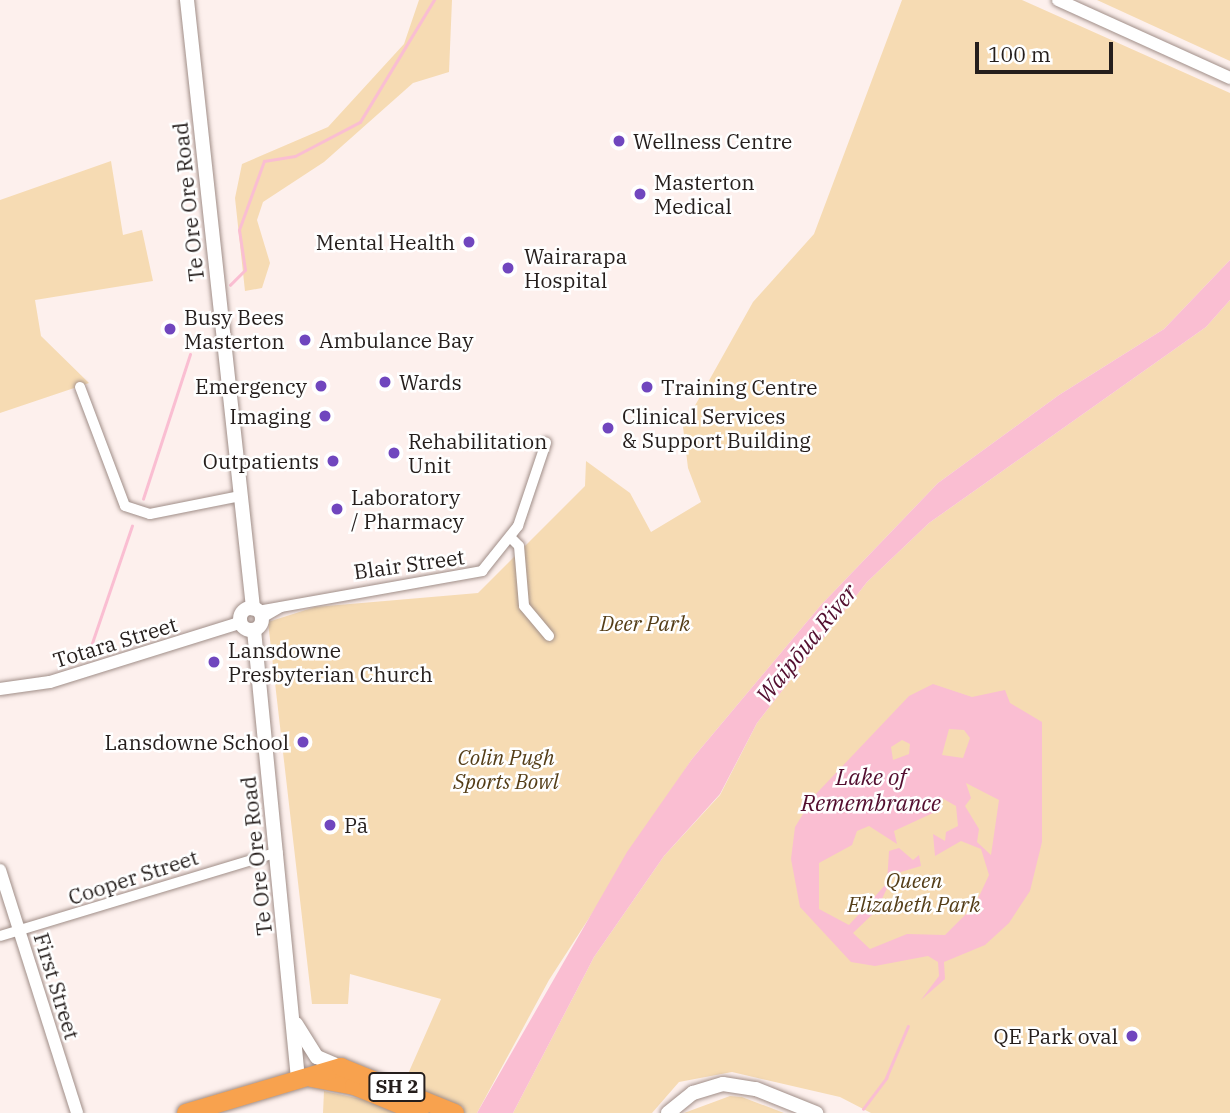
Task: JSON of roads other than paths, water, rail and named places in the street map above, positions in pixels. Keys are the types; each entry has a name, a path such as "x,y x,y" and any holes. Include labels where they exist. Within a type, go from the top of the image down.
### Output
{"highway":[{"name":"SH 2","path":"186,1113 341,1067 454,1112"},
{"name":"SH 2","path":"298,1079 354,1086 420,1113"}],"main road":[{"name":"Te Ore Ore Road","path":"187,0 240,496 257,617 298,1079"},
{"path":"240,623 242,613 257,617"},
{"path":"293,1017 317,1057 341,1067"},
{"path":"668,1113 693,1093 723,1084 756,1088 816,1113"}],"street":[{"path":"1058,0 1230,78"},
{"path":"80,387 125,506 150,514 240,496"},
{"name":"Blair Street","path":"257,617 281,607 329,594 466,578 489,565 511,538 531,498 546,443"},
{"path":"511,538 519,545 524,606 549,636"},
{"name":"Totara Street","path":"0,688 50,682 240,623"},
{"name":"Cooper Street","path":"0,936 278,852"},
{"name":"First Street","path":"0,870 77,1113"}],"water":[{"name":"Waipōua River","path":"1230,260 1230,300 1206,327 929,523 867,582 757,723 720,794 664,856 594,957 513,1113 477,1113 627,852 692,759 821,605 938,483 1059,395 1164,329"},
{"name":"Lake of Remembrance","path":"933,684 972,697 1005,690 1010,703 1042,722 1042,842 1030,891 1009,923 985,945 944,962 945,979 921,1000 939,976 938,962 928,956 875,966 851,962 800,907 791,859 795,827 814,796 909,696","holes":["949,729 964,730 970,738 963,758 942,755","902,740 910,744 909,754 893,760 891,747","966,783 999,800 991,855 977,842 979,829 965,806 971,798","940,797 956,806 958,826 946,832 945,841 933,834 935,856 961,841 981,849 989,875 975,905 945,935 907,934 870,949 853,933 876,911 894,874 921,866 919,855 913,860 899,848 889,851 887,883 849,925 819,909 819,863 852,845 857,831 869,826 897,844 894,831 933,813 932,800"]}],"waterway":[{"path":"230,285 245,270 239,230 264,161 295,156 360,122 434,0"},
{"path":"143,499 190,354"},
{"path":"89,652 132,526"},
{"path":"863,1109 886,1078 908,1026"}],"place":[{"name":"Wellness Centre","path":"619,141"},
{"name":"Masterton Medical","path":"640,194"},
{"name":"Mental Health","path":"469,242"},
{"name":"Wairarapa Hospital","path":"508,268"},
{"name":"Busy Bees Masterton","path":"170,329"},
{"name":"Ambulance Bay","path":"305,340"},
{"name":"Wards","path":"385,382"},
{"name":"Emergency","path":"321,386"},
{"name":"Training Centre","path":"647,387"},
{"name":"Imaging","path":"325,416"},
{"name":"Clinical Services & Support Building","path":"608,428"},
{"name":"Rehabilitation Unit","path":"394,453"},
{"name":"Outpatients","path":"333,461"},
{"name":"Laboratory / Pharmacy","path":"337,509"},
{"name":"Lansdowne Presbyterian Church","path":"214,662"},
{"name":"Lansdowne School","path":"303,742"},
{"name":"Pā","path":"330,825"},
{"name":"QE Park oval","path":"1132,1036"}],"park label":[{"name":"Deer Park","path":"645,623"},
{"name":"Colin Pugh Sports Bowl","path":"506,769"},
{"name":"Queen Elizabeth Park","path":"914,892"}]}
